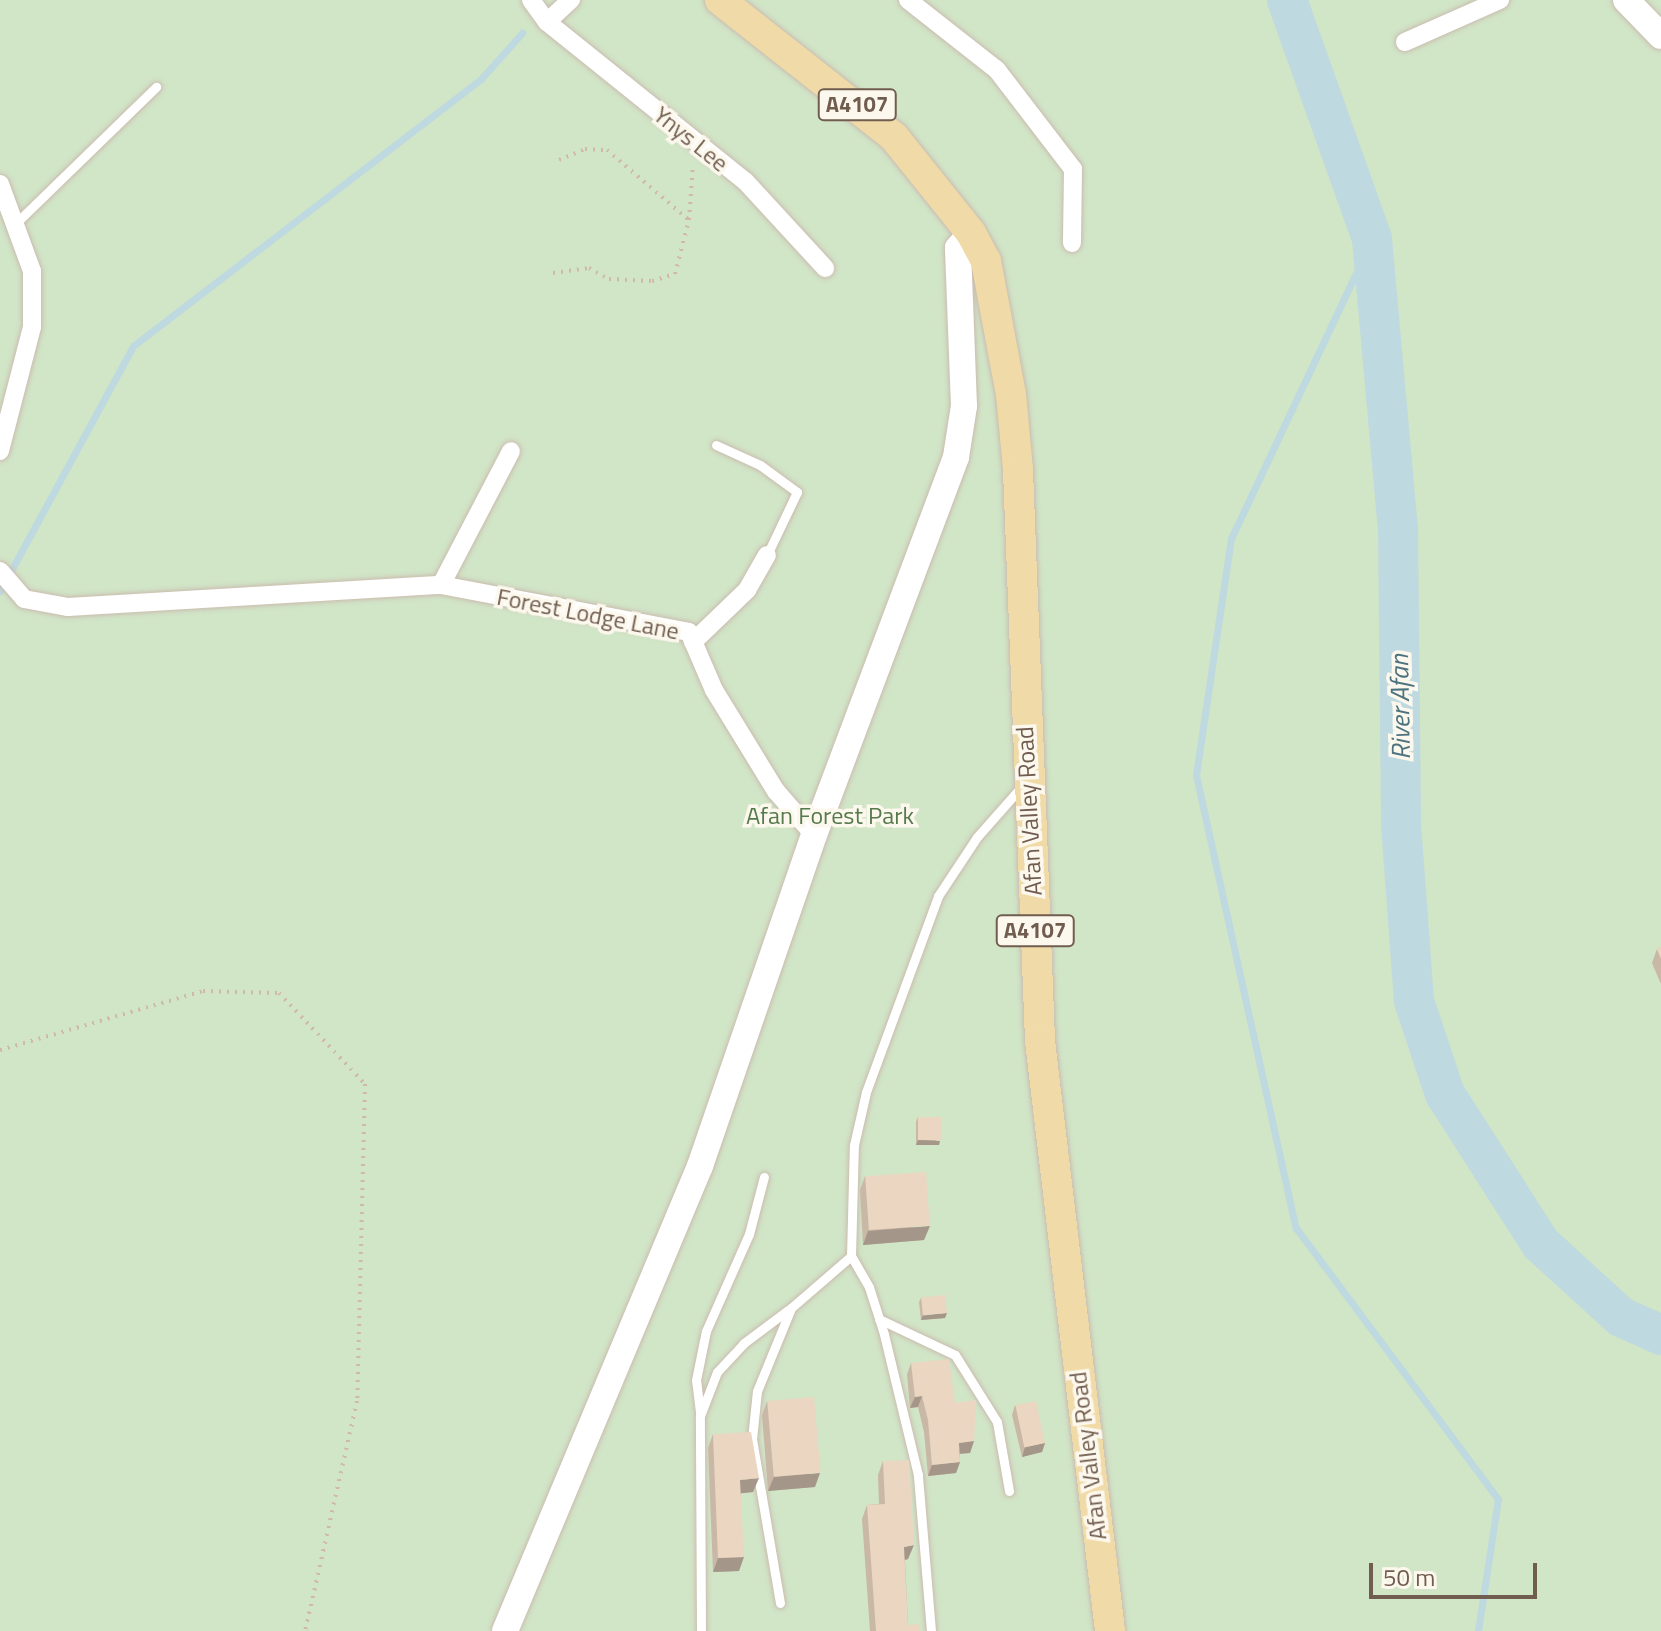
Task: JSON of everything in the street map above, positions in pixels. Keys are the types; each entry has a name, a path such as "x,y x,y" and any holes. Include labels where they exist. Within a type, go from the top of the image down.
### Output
{"main road":[{"name":"A4107","path":"720,0 894,137 971,233"},
{"path":"1626,0 1661,36"},
{"name":"Afan Valley Road","path":"971,233 986,261 1011,394 1040,1041 1110,1631"},
{"path":"505,1631 700,1166 814,835 956,457 964,406 958,248 971,233"}],"street":[{"name":"Ynys Lee","path":"531,0 547,22 746,182 825,268"},
{"path":"547,22 571,0"},
{"path":"908,0 997,70 1073,169 1072,243"},
{"path":"1405,42 1500,0"},
{"path":"0,184 32,271 32,327 0,451"},
{"path":"441,585 511,451"},
{"path":"693,642 747,590 767,555"},
{"name":"Forest Lodge Lane","path":"4,577 24,599 68,607 441,585 689,632 714,690 776,791 814,835"}],"lane":[{"path":"15,224 156,87"},
{"path":"716,445 760,465 797,492 767,555"},
{"path":"931,1631 918,1475 879,1319 851,1256 854,1145 866,1092 938,896 977,837 1028,780"},
{"path":"701,1631 700,1416 696,1380 706,1331 749,1234 764,1177"},
{"path":"700,1416 717,1372 744,1343 791,1308 851,1256"},
{"path":"780,1603 752,1439 757,1391 791,1308"},
{"path":"879,1319 955,1355 997,1422 1009,1491"}],"path":[{"path":"553,273 589,268 609,279 652,281 675,274 689,220 695,142"},
{"path":"559,160 585,149 607,150 689,220"},
{"path":"0,1050 203,991 279,993 365,1084 357,1401 305,1631"}],"green space":[{"name":"Afan Forest Park","path":"0,0 1661,0 1661,1631 0,1631"}],"building":[{"path":"918,1117 941,1117 941,1140 918,1140"},
{"path":"926,1172 930,1226 869,1230 865,1176"},
{"path":"945,1295 947,1313 923,1315 921,1298"},
{"path":"949,1359 955,1403 976,1400 974,1441 959,1443 960,1462 932,1465 928,1420 922,1396 915,1397 911,1363"},
{"path":"814,1397 821,1473 774,1477 767,1401"},
{"path":"1036,1401 1045,1443 1024,1447 1015,1405"},
{"path":"751,1432 759,1478 740,1480 744,1557 718,1558 713,1434"},
{"path":"909,1460 914,1545 904,1547 908,1625 920,1624 920,1631 876,1631 867,1505 885,1504 883,1461"}],"waterway":[{"name":"River Afan","path":"1287,0 1372,239 1398,529 1401,824 1414,1001 1445,1094 1541,1244 1621,1317 1661,1335"},
{"path":"0,591 133,346 481,79 522,33"},
{"path":"1372,239 1231,538 1196,775 1296,1228 1498,1499 1478,1631"}]}
